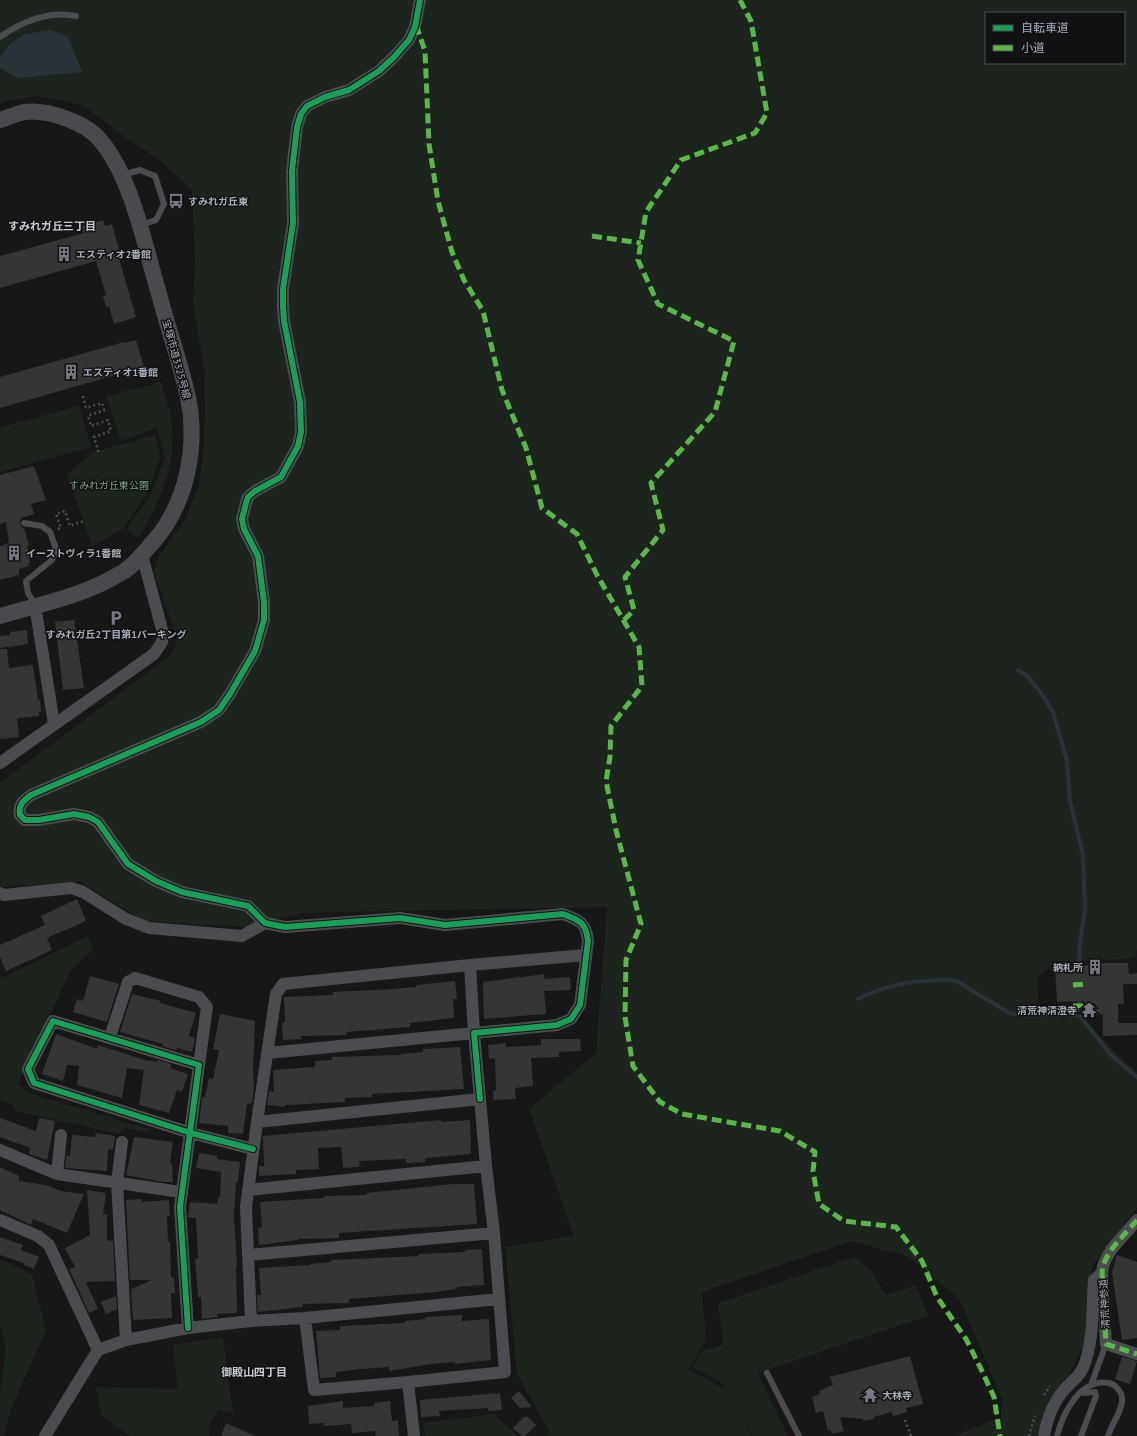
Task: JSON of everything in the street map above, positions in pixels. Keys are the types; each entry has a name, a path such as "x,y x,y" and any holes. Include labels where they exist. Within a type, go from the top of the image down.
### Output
{"street":[{"path":"268,1053 557,1025 571,1019 580,1005 586,955 587,931 579,920 563,914 445,925 400,918 285,926 265,923 248,906 182,892 156,881 128,864 98,822 89,817 74,814 39,820 25,820 20,815 19,808 31,795 201,722 218,710 255,651 264,620 264,602 258,556 244,529 242,519 244,509 248,497 255,491 281,477 298,446 301,432 300,402 284,321 283,306 293,223 292,171 297,126 301,114 307,106 325,97 349,90 379,71 394,57 409,40 412,34 419,11 420,0"},
{"name":"宝塚市道3325号線","path":"0,120 24,112 50,113 79,124 101,140 122,174 139,225 188,398 191,447 187,475 180,497 161,533 142,555 122,572 103,583 80,593 0,616"},
{"path":"0,763 154,654 159,648 163,633 142,555"},
{"path":"35,605 54,724"},
{"path":"0,894 4,895 71,888 83,892 126,919 149,928 242,936 265,923"},
{"path":"251,1321 246,1207 276,994 284,984 586,955"},
{"path":"305,1318 314,1390 505,1372 494,1233 486,1166 474,1033 470,965"},
{"path":"110,1037 128,982 135,978 199,997 207,1007 180,1207 188,1328"},
{"path":"199,1065 53,1021 28,1069 34,1083 191,1133 253,1149"},
{"path":"257,1122 480,1099"},
{"path":"57,1174 61,1135"},
{"path":"122,1142 117,1182 126,1340"},
{"path":"0,1150 57,1174 181,1192"},
{"path":"248,1190 486,1166"},
{"path":"0,1220 38,1236 49,1245 98,1350"},
{"name":"清荒神参道","path":"1106,1344 1102,1273 1103,1267 1108,1255 1137,1220"},
{"path":"249,1255 494,1233"},
{"path":"1044,1436 1048,1420 1057,1400 1078,1377 1083,1369 1089,1347 1094,1280 1102,1273"},
{"path":"45,1436 98,1350 126,1340 188,1328 251,1321 305,1318 499,1299"},
{"path":"1106,1344 1137,1354"},
{"path":"408,1382 414,1436"}],"lane":[{"path":"0,37 15,26 52,15 64,14 76,16"},
{"path":"122,174 140,170 155,176 164,204 156,220 139,225"},
{"path":"24,523 42,526 50,532 56,549 52,560 26,581 28,593 35,605"},
{"path":"1091,1385 1106,1344"},
{"path":"767,1373 799,1436"},
{"path":"1056,1436 1063,1417 1077,1396 1091,1385 1101,1382 1113,1384 1120,1392 1123,1399 1108,1436"},
{"path":"1077,1396 1088,1391 1096,1394 1081,1436"}],"path":[{"path":"83,396 86,408 102,403 104,410 88,416 91,426 108,420 111,431 94,437 99,454"},
{"path":"61,528 56,514 65,511 70,526 84,521"},
{"path":"1044,1397 1047,1390 1055,1381"},
{"path":"1029,1436 1038,1410"},
{"path":"905,1420 911,1436"}],"green space":[{"path":"0,0 1137,0 1137,950 1135,957 1130,959 1056,962 1041,974 1038,979 1039,1007 1042,1012 1079,1013 1118,1055 1137,1072 1137,1208 1092,1266 1087,1337 1041,1436 954,1436 1001,1417 1002,1398 959,1298 909,1257 852,1241 702,1292 706,1340 689,1369 725,1389 722,1383 693,1368 700,1352 723,1344 718,1303 855,1257 871,1271 886,1295 916,1285 928,1316 758,1373 788,1436 753,1436 736,1408 752,1436 545,1436 550,1433 517,1374 505,1247 574,1236 529,1109 596,1053 607,907 302,913 245,927 144,921 80,881 2,887 0,885 0,783 169,657 176,646 176,634 154,572 157,559 185,520 199,485 204,446 205,374 193,302 195,264 192,190 160,160 126,138 83,105 37,96 5,101 0,104"},
{"path":"161,382 172,424 173,439 169,469 165,484 153,512 137,539 127,528 151,494 165,458 157,428 121,441 106,396"},
{"path":"79,406 91,447 0,472 0,427"},
{"name":"すみれガ丘東公園","path":"155,435 160,456 150,489 123,529 92,546 67,474 93,452"},
{"path":"87,936 94,949 71,970 18,1084 29,1093 149,1129 148,1132 125,1128 118,1134 16,1111 13,1105 0,1101 0,974 2,978"},
{"path":"0,1259 32,1274 46,1330 11,1409 4,1436 0,1436 0,1392 6,1348 0,1325"},
{"path":"223,1337 233,1413 219,1409 208,1426 209,1436 130,1436 101,1415 96,1387 178,1389 173,1345"},
{"path":"494,1414 518,1436 425,1436 423,1423"}],"shaded area":[{"path":"51,30 68,37 82,72 18,78 0,68 0,57 10,44 25,34"}],"building":[{"name":"エスティオ2番館","path":"103,220 105,226 112,224 120,254 118,255 136,317 114,324 109,306 106,307 103,296 106,295 96,261 0,288 0,256 84,233 82,226"},
{"name":"エスティオ1番館","path":"136,340 144,367 0,408 0,377 124,342"},
{"path":"34,466 46,500 31,504 34,514 21,518 21,526 24,528 29,545 27,546 30,563 28,564 29,566 19,569 19,575 0,580 0,546 9,543 6,522 0,524 0,475"},
{"path":"74,620 84,688 63,690 55,622"},
{"path":"27,630 28,644 0,648 0,636 10,635 10,632"},
{"path":"0,649 7,649 9,668 33,665 41,712 39,712 39,716 17,718 19,737 0,739"},
{"path":"77,899 86,921 47,938 52,950 6,971 0,957 0,945 45,925 41,916"},
{"path":"1089,961 1100,961 1100,963 1128,963 1129,974 1137,973 1137,984 1123,984 1124,1004 1118,1004 1118,1023 1137,1023 1137,1035 1103,1036 1103,1014 1096,1015 1095,1003 1085,1004 1085,1001 1057,1002 1055,968 1058,968 1058,966 1089,965"},
{"path":"544,974 544,979 570,977 571,990 544,991 546,1014 484,1019 483,982"},
{"path":"90,976 119,984 107,1022 73,1012 77,999 83,1001"},
{"path":"455,981 457,999 453,999 454,1018 410,1023 410,1027 347,1032 347,1035 301,1036 301,1039 283,1040 282,1023 285,1022 284,997 333,995 333,992 394,989"},
{"path":"132,994 161,1001 160,1003 196,1013 189,1036 195,1038 192,1052 177,1048 176,1050 162,1046 163,1044 120,1032"},
{"path":"220,1014 255,1021 253,1071 254,1089 252,1103 247,1104 243,1134 228,1133 228,1126 199,1123 202,1097 205,1097 209,1078 213,1079 219,1050 213,1049"},
{"path":"56,1034 97,1049 98,1045 148,1061 157,1062 158,1060 171,1064 170,1068 188,1074 182,1092 177,1090 169,1113 139,1105 144,1070 127,1068 122,1098 77,1085 79,1066 67,1065 63,1081 42,1074"},
{"path":"541,1039 580,1039 581,1051 559,1052 559,1057 531,1058 533,1086 515,1088 516,1099 494,1100 493,1091 496,1090 495,1058 489,1059 488,1045 506,1043 506,1047 541,1045"},
{"path":"460,1047 464,1089 372,1094 372,1097 345,1098 345,1102 286,1105 285,1107 267,1105 269,1091 274,1092 273,1070 315,1067 315,1061 332,1060 332,1057 401,1055 400,1054 423,1052 423,1049"},
{"path":"0,1118 36,1131 39,1118 55,1121 47,1160 29,1154 30,1148 0,1137"},
{"path":"441,1120 441,1122 470,1120 471,1154 425,1158 425,1162 406,1163 406,1159 359,1161 360,1167 343,1168 341,1147 318,1148 319,1169 296,1170 296,1174 259,1176 259,1166 264,1166 263,1136"},
{"path":"96,1133 115,1136 113,1150 108,1149 107,1171 65,1168 66,1156 70,1156 72,1135 95,1137"},
{"path":"134,1137 173,1142 170,1163 172,1163 173,1182 163,1182 126,1175"},
{"path":"199,1153 217,1156 217,1159 240,1162 238,1182 236,1182 234,1216 237,1266 237,1313 217,1314 218,1317 202,1319 201,1297 198,1297 195,1259 198,1258 196,1218 188,1217 190,1202 217,1204 218,1198 220,1197 221,1172 196,1168"},
{"path":"0,1167 19,1176 19,1181 46,1185 61,1191 84,1194 67,1233 33,1219 31,1225 0,1210"},
{"path":"453,1184 474,1184 477,1224 339,1233 339,1238 298,1239 259,1245 258,1228 262,1227 260,1202 324,1198 324,1196 367,1195 366,1193"},
{"path":"87,1190 106,1193 103,1215 107,1214 107,1240 113,1241 115,1281 86,1282 98,1309 89,1313 69,1269 75,1267 65,1248 90,1235"},
{"path":"142,1199 142,1202 169,1200 170,1216 167,1216 168,1242 170,1241 171,1277 174,1278 175,1293 171,1293 172,1318 133,1320 131,1289 152,1280 130,1280 126,1200"},
{"path":"0,1237 23,1245 21,1250 39,1257 34,1269 24,1265 24,1263 0,1255"},
{"path":"482,1249 484,1285 457,1287 457,1289 436,1292 349,1299 349,1303 303,1304 303,1307 258,1312 257,1295 261,1295 259,1268 310,1265 331,1262 331,1260 419,1256 418,1254 465,1252 465,1250"},
{"path":"1117,1255 1137,1262 1137,1338 1122,1340 1112,1272"},
{"path":"116,1296 117,1309 106,1314 101,1302"},
{"path":"462,1315 462,1321 489,1319 491,1360 455,1364 454,1362 431,1364 390,1371 389,1367 361,1369 336,1372 336,1377 320,1378 316,1331 340,1330 340,1326 405,1323 405,1321 425,1319 425,1317"},
{"name":"大林寺","path":"910,1356 923,1404 906,1408 907,1412 893,1416 892,1412 873,1417 874,1419 863,1421 863,1419 840,1417 844,1431 832,1434 831,1430 828,1431 823,1411 816,1413 812,1397 820,1394 819,1391 833,1385 830,1377"},
{"path":"1122,1357 1137,1361 1130,1384 1115,1379"},
{"path":"519,1391 532,1407 520,1408 511,1398"},
{"path":"500,1393 502,1410 488,1411 488,1408 439,1411 440,1416 421,1417 420,1400"},
{"path":"343,1401 343,1408 374,1406 374,1403 390,1401 392,1421 398,1420 399,1436 376,1436 375,1431 352,1433 351,1424 325,1426 324,1423 309,1424 308,1406"},
{"path":"524,1417 528,1417 536,1425 525,1436 522,1436 513,1428"},
{"path":"226,1423 255,1436 221,1436"}],"waterway":[{"path":"1018,670 1027,676 1041,693 1053,712 1067,761 1070,801 1083,855 1085,910 1080,942 1079,969"},
{"path":"858,999 892,986 915,982 951,980 958,982 1011,1014 1079,1015"},
{"path":"1079,996 1079,1015 1111,1055 1137,1077"}],"marked path":[{"path":"624,620 634,610 625,577 663,530 651,483 715,412 734,341 658,304 638,260 646,212 681,160 755,133 767,113 751,21 740,0"},
{"path":"416,25 425,51 429,144 438,201 452,252 464,280 483,311 502,390 526,448 542,508 577,534 597,575 639,647 642,686 611,726 610,757 606,781 616,830 641,924 626,960 625,1017 633,1066 660,1102 682,1114 780,1131 815,1152 813,1171 819,1204 844,1221 896,1227 922,1261 937,1297 966,1339 981,1369 994,1397 1000,1436"},
{"path":"592,236 641,243"},
{"path":"1073,985 1085,984"},
{"path":"1073,1006 1084,1006"},
{"path":"1137,1220 1110,1251 1103,1266 1102,1273 1106,1344 1137,1354"}],"cycle path":[{"path":"420,0 415,27 409,40 394,57 379,71 349,90 325,97 307,106 301,114 297,127 292,171 293,223 283,289 283,306 284,321 300,402 301,432 298,446 281,477 255,491 248,497 242,519 244,529 258,556 264,602 264,620 255,651 219,710 201,722 31,795 22,804 20,808 20,815 25,820 39,820 74,814 89,817 98,822 128,864 156,881 182,892 248,906 265,923 285,927 400,918 445,925 563,914 577,920 586,930 588,941 580,1005 571,1019 557,1025 474,1033 480,1099"},
{"path":"188,1328 180,1207 199,1065 53,1021 28,1069 34,1083 191,1133 253,1149"}],"place":[{"name":"すみれガ丘東","path":"176,201"},
{"name":"エスティオ2番館","path":"64,254"},
{"name":"エスティオ1番館","path":"71,372"},
{"name":"イーストヴィラ1番館","path":"14,553"},
{"name":"すみれガ丘2丁目第1パーキング","path":"116,618"},
{"name":"納札所","path":"1095,967"},
{"name":"清荒神清澄寺","path":"1089,1010"},
{"name":"大林寺","path":"870,1395"}],"district":[{"name":"すみれガ丘三丁目","path":"52,226"},
{"name":"御殿山四丁目","path":"254,1372"}]}
